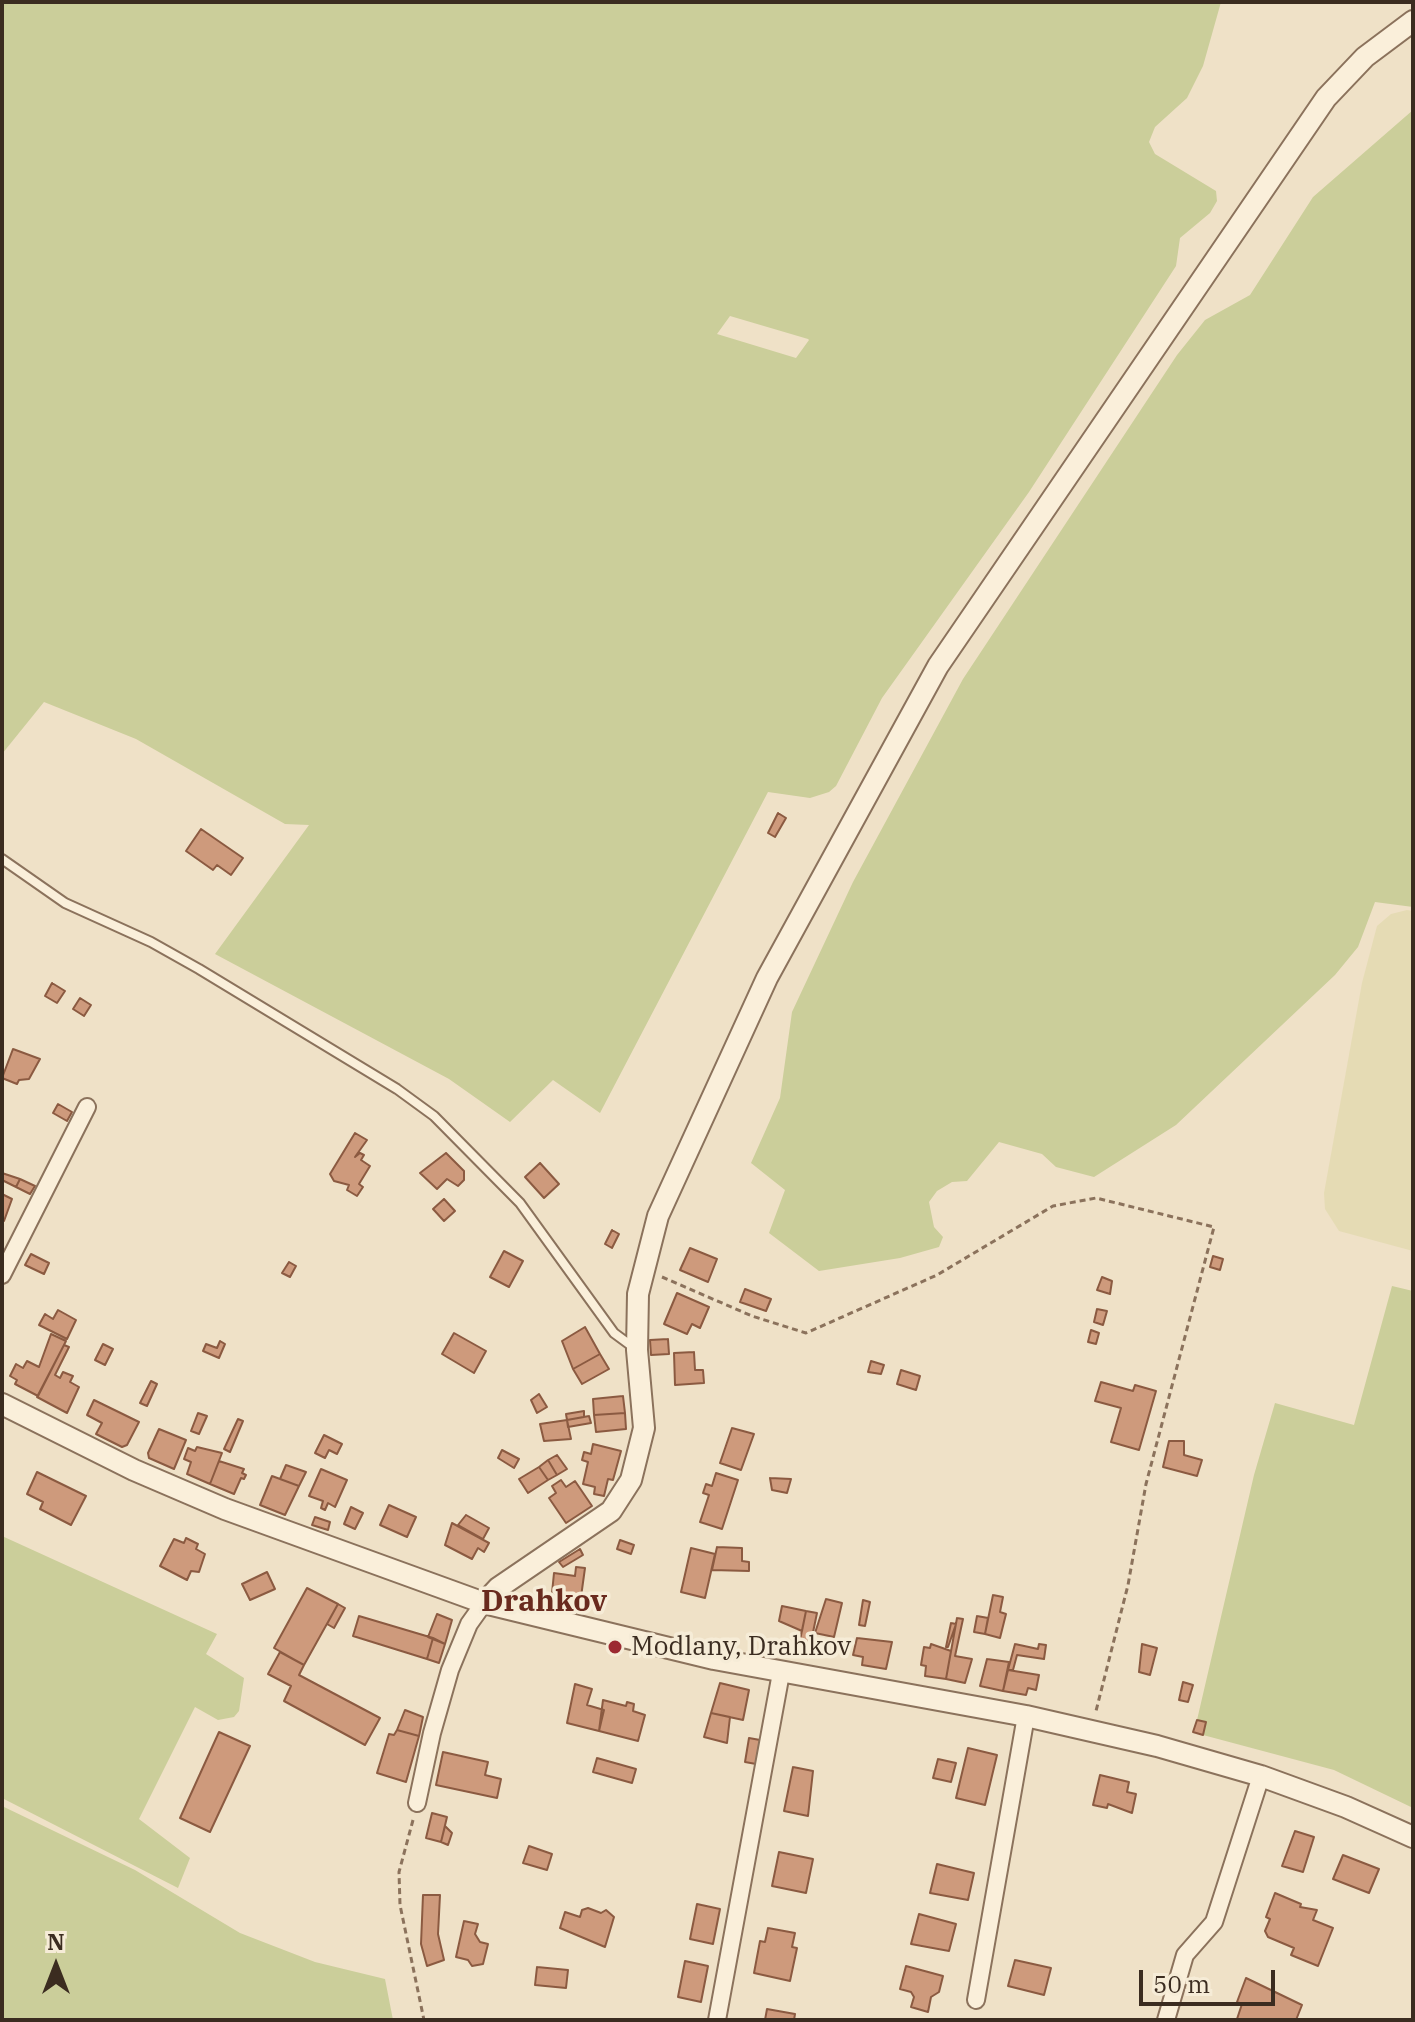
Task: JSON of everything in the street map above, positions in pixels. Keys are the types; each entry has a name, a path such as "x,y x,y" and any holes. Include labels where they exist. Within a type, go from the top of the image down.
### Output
{"street":[{"path":"417,1803 450,1670 469,1624 498,1588 599,1521 622,1496 638,1461 644,1428 636,1314 658,1216 737,1039 938,666 1326,98 1365,57 1413,21"},
{"path":"2,1275 87,1107"},
{"path":"2,1404 134,1470 225,1509 484,1603 781,1673 1091,1730 1261,1776 1346,1807 1413,1837"},
{"path":"717,2020 781,1673"},
{"path":"976,2000 1026,1716"},
{"path":"1166,2020 1185,1955 1214,1922 1261,1776"}],"lane":[{"path":"2,859 65,903 151,942 199,969 397,1089 434,1116 520,1203 614,1333 637,1350"}],"path":[{"path":"644,1269 752,1316 806,1333 937,1275 1053,1206 1096,1198 1214,1227 1146,1484 1128,1585 1091,1730"},
{"path":"417,1803 399,1872 400,1905 424,2020"}],"shaded area":[{"path":"1413,911 1413,1251 1339,1231 1325,1209 1324,1193 1362,983 1377,926 1391,914"}],"green space":[{"path":"2,2 1221,2 1203,66 1187,98 1155,127 1149,142 1155,154 1216,191 1217,201 1210,213 1180,238 1176,266 1029,492 882,698 836,786 829,792 810,798 768,792 600,1113 553,1080 510,1122 449,1079 215,954 309,825 285,824 136,739 44,702 2,754","holes":["730,316 808,339 796,358 717,334"]},
{"path":"1413,110 1413,907 1375,902 1358,947 1335,975 1176,1125 1094,1177 1056,1167 1042,1154 999,1142 967,1181 952,1182 937,1191 929,1202 934,1227 943,1237 939,1247 900,1258 819,1271 769,1233 785,1190 751,1163 780,1098 792,1012 853,882 963,679 1177,355 1205,320 1250,295 1313,197"},
{"path":"1392,1286 1413,1291 1413,1808 1334,1770 1203,1735 1206,1723 1197,1720 1254,1475 1275,1403 1354,1425"},
{"path":"2,1536 217,1634 206,1654 244,1678 239,1711 234,1717 218,1720 195,1707 139,1819 190,1858 178,1888 2,1798"},
{"path":"2,1806 135,1870 240,1933 315,1962 385,1979 393,2020 2,2020"}],"building":[{"path":"778,813 786,818 775,837 768,833"},
{"path":"201,829 243,858 231,875 217,865 213,870 186,851"},
{"path":"52,983 65,991 57,1003 45,996"},
{"path":"80,998 91,1005 84,1016 73,1009"},
{"path":"13,1049 40,1059 29,1079 19,1080 17,1084 2,1078"},
{"path":"58,1104 72,1112 67,1121 53,1113"},
{"path":"355,1133 367,1140 355,1157 360,1153 364,1155 361,1160 370,1166 359,1184 363,1187 357,1196 347,1190 349,1185 334,1181 330,1174"},
{"path":"446,1153 464,1171 464,1180 458,1186 447,1179 437,1189 420,1173"},
{"path":"540,1163 559,1184 544,1198 525,1177"},
{"path":"2,1173 20,1179 16,1187 2,1180"},
{"path":"20,1179 35,1186 30,1194 16,1187"},
{"path":"2,1194 12,1199 4,1221 2,1220"},
{"path":"444,1199 455,1211 444,1221 433,1209"},
{"path":"612,1230 619,1234 612,1248 605,1244"},
{"path":"690,1248 717,1259 708,1282 680,1270"},
{"path":"504,1251 523,1261 509,1287 490,1277"},
{"path":"31,1254 49,1263 44,1274 25,1265"},
{"path":"1213,1256 1223,1259 1220,1270 1210,1267"},
{"path":"289,1262 296,1266 290,1277 282,1273"},
{"path":"1102,1277 1112,1281 1110,1294 1097,1290"},
{"path":"745,1289 771,1299 766,1311 740,1302"},
{"path":"677,1293 709,1307 700,1328 692,1324 687,1334 664,1324"},
{"path":"1097,1309 1107,1311 1103,1325 1094,1322"},
{"path":"58,1310 76,1320 67,1339 39,1325 45,1314 53,1319"},
{"path":"585,1327 600,1354 573,1369 562,1341"},
{"path":"1091,1330 1099,1333 1096,1344 1088,1342"},
{"path":"454,1333 486,1351 474,1373 442,1354"},
{"path":"51,1334 66,1341 38,1396 15,1384 17,1380 10,1376 16,1364 23,1368 27,1361 39,1367"},
{"path":"668,1339 669,1354 651,1355 650,1340"},
{"path":"220,1341 225,1344 219,1358 203,1351 206,1344 217,1348"},
{"path":"103,1344 113,1349 105,1365 95,1360"},
{"path":"64,1345 69,1347 55,1375 60,1378 63,1372 73,1376 70,1382 79,1387 67,1413 37,1397"},
{"path":"694,1352 695,1370 703,1370 704,1383 675,1385 674,1353"},
{"path":"600,1354 609,1369 582,1384 573,1369"},
{"path":"871,1361 884,1365 881,1374 868,1372"},
{"path":"901,1370 920,1376 916,1390 897,1384"},
{"path":"151,1381 157,1384 147,1406 140,1403"},
{"path":"1101,1382 1133,1391 1135,1385 1156,1391 1139,1450 1111,1442 1121,1408 1095,1401"},
{"path":"539,1394 547,1407 537,1413 531,1400"},
{"path":"623,1396 625,1413 594,1415 593,1399"},
{"path":"94,1400 139,1422 127,1445 122,1447 96,1434 102,1423 87,1415"},
{"path":"584,1411 584,1417 567,1420 566,1414"},
{"path":"198,1413 207,1416 199,1434 191,1431"},
{"path":"625,1413 626,1429 596,1432 594,1415"},
{"path":"589,1416 591,1423 568,1427 567,1420"},
{"path":"238,1419 243,1421 230,1452 224,1449"},
{"path":"567,1420 571,1439 544,1441 540,1424"},
{"path":"732,1428 754,1434 741,1470 720,1463"},
{"path":"159,1429 186,1440 174,1469 149,1458 148,1453"},
{"path":"324,1435 342,1444 337,1454 329,1450 325,1458 315,1453"},
{"path":"1169,1441 1184,1441 1184,1455 1202,1460 1197,1476 1163,1467"},
{"path":"593,1444 621,1451 613,1480 608,1479 604,1496 594,1494 595,1487 583,1484 588,1462 582,1460 584,1452 591,1454"},
{"path":"197,1447 222,1453 210,1484 187,1474 191,1462 184,1459 188,1448 195,1451"},
{"path":"502,1450 519,1459 514,1468 498,1458"},
{"path":"557,1455 567,1469 557,1475 548,1460"},
{"path":"548,1460 557,1475 548,1480 539,1467"},
{"path":"219,1461 244,1469 242,1473 246,1475 244,1479 241,1478 234,1494 210,1484"},
{"path":"286,1465 306,1472 299,1486 280,1479"},
{"path":"539,1467 548,1480 528,1493 519,1479"},
{"path":"321,1469 347,1480 335,1507 328,1503 325,1510 321,1508 323,1501 309,1496"},
{"path":"37,1472 86,1496 71,1525 40,1509 43,1502 27,1494"},
{"path":"716,1473 738,1480 722,1529 700,1522 709,1495 703,1493 706,1484 712,1486"},
{"path":"272,1476 299,1486 285,1515 260,1505"},
{"path":"770,1478 791,1479 787,1493 772,1490"},
{"path":"561,1480 566,1487 575,1481 592,1506 566,1523 549,1498 556,1493 552,1486"},
{"path":"389,1505 416,1517 407,1537 380,1525"},
{"path":"351,1507 363,1513 355,1529 344,1524"},
{"path":"466,1515 489,1528 483,1539 458,1525"},
{"path":"315,1517 330,1522 328,1530 312,1525"},
{"path":"452,1523 489,1543 484,1552 478,1548 472,1559 445,1545"},
{"path":"186,1538 198,1544 196,1549 205,1554 199,1572 191,1571 187,1580 160,1566 174,1539 184,1543"},
{"path":"620,1540 634,1545 631,1554 617,1549"},
{"path":"717,1547 742,1548 742,1561 749,1562 749,1571 712,1570"},
{"path":"691,1548 715,1554 705,1598 681,1592"},
{"path":"580,1549 583,1555 563,1567 559,1562"},
{"path":"576,1567 585,1568 580,1604 551,1603 554,1573 575,1576"},
{"path":"267,1572 275,1589 250,1600 242,1584"},
{"path":"307,1588 338,1604 304,1665 274,1648"},
{"path":"993,1595 1003,1597 1000,1612 1006,1614 1000,1638 985,1634"},
{"path":"826,1599 842,1603 834,1637 815,1633"},
{"path":"863,1600 870,1602 865,1626 859,1625"},
{"path":"338,1604 345,1608 334,1628 327,1624"},
{"path":"782,1606 806,1611 802,1631 779,1621"},
{"path":"806,1611 817,1613 811,1642 800,1640"},
{"path":"437,1614 452,1620 445,1644 428,1637"},
{"path":"359,1616 433,1638 427,1659 353,1636"},
{"path":"977,1616 988,1618 985,1634 974,1632"},
{"path":"957,1618 963,1619 955,1656 972,1659 965,1683 946,1679"},
{"path":"951,1623 956,1624 946,1647"},
{"path":"433,1638 445,1644 439,1663 427,1659"},
{"path":"857,1638 892,1642 886,1669 862,1665 863,1657 853,1655"},
{"path":"931,1644 951,1651 946,1679 925,1676 926,1666 921,1665 924,1647 930,1648"},
{"path":"1015,1644 1038,1649 1039,1644 1046,1645 1044,1659 1017,1655 1013,1670 1008,1670"},
{"path":"1142,1644 1157,1648 1150,1675 1139,1672"},
{"path":"280,1652 304,1665 299,1675 380,1718 365,1745 284,1701 291,1686 268,1674"},
{"path":"987,1659 1009,1662 1003,1691 980,1686"},
{"path":"1008,1670 1039,1675 1036,1690 1028,1688 1026,1695 1003,1691"},
{"path":"1183,1682 1193,1685 1188,1702 1179,1700"},
{"path":"720,1683 749,1690 743,1720 711,1713"},
{"path":"575,1684 592,1689 587,1705 604,1710 599,1731 567,1723"},
{"path":"603,1700 626,1706 627,1702 634,1704 633,1711 645,1715 638,1741 599,1731"},
{"path":"405,1710 423,1717 419,1736 397,1730"},
{"path":"711,1713 730,1717 727,1743 704,1737"},
{"path":"1197,1720 1206,1722 1203,1735 1193,1732"},
{"path":"397,1730 419,1736 406,1782 377,1773 389,1734 394,1735"},
{"path":"219,1732 250,1746 210,1832 180,1818"},
{"path":"749,1738 760,1740 756,1764 745,1762"},
{"path":"968,1748 997,1755 985,1805 956,1798"},
{"path":"443,1752 488,1762 485,1775 501,1779 497,1798 436,1785"},
{"path":"597,1758 636,1769 632,1783 593,1772"},
{"path":"938,1759 956,1763 951,1782 933,1778"},
{"path":"793,1767 813,1771 808,1816 784,1811"},
{"path":"1100,1775 1129,1782 1127,1792 1136,1794 1132,1813 1108,1804 1107,1808 1093,1805"},
{"path":"432,1813 447,1817 441,1842 426,1838"},
{"path":"445,1826 452,1833 448,1845 441,1842"},
{"path":"1295,1831 1314,1837 1303,1872 1282,1866"},
{"path":"529,1846 552,1854 547,1870 523,1863"},
{"path":"779,1852 813,1859 806,1893 772,1886"},
{"path":"1343,1855 1379,1869 1369,1893 1333,1879"},
{"path":"937,1864 974,1873 968,1900 930,1893"},
{"path":"1275,1893 1301,1904 1300,1907 1317,1910 1313,1920 1333,1928 1318,1966 1291,1955 1294,1948 1268,1937 1265,1931 1270,1919 1266,1917"},
{"path":"423,1895 440,1895 438,1934 444,1960 427,1966 421,1944"},
{"path":"697,1904 720,1909 713,1944 690,1939"},
{"path":"588,1908 601,1913 606,1910 614,1917 605,1947 560,1928 565,1912 580,1917 582,1910"},
{"path":"919,1914 956,1924 949,1951 911,1944"},
{"path":"464,1921 478,1924 475,1934 480,1942 488,1944 483,1964 472,1966 468,1960 456,1957"},
{"path":"768,1928 795,1933 792,1947 797,1948 790,1981 754,1973 760,1941 765,1942"},
{"path":"1015,1960 1051,1968 1044,1995 1008,1986"},
{"path":"685,1961 708,1966 701,2002 678,1997"},
{"path":"906,1966 943,1976 939,1992 931,1997 928,2012 911,2007 914,1997 911,1992 900,1989"},
{"path":"537,1967 568,1970 566,1988 535,1985"},
{"path":"1246,1978 1302,2005 1296,2020 1237,2019 1242,2004 1237,2002"},
{"path":"767,2009 795,2014 794,2020 765,2020"}],"place":[{"name":"Modlany, Drahkov","path":"615,1647"}],"district":[{"name":"Drahkov","path":"544,1602"}]}
